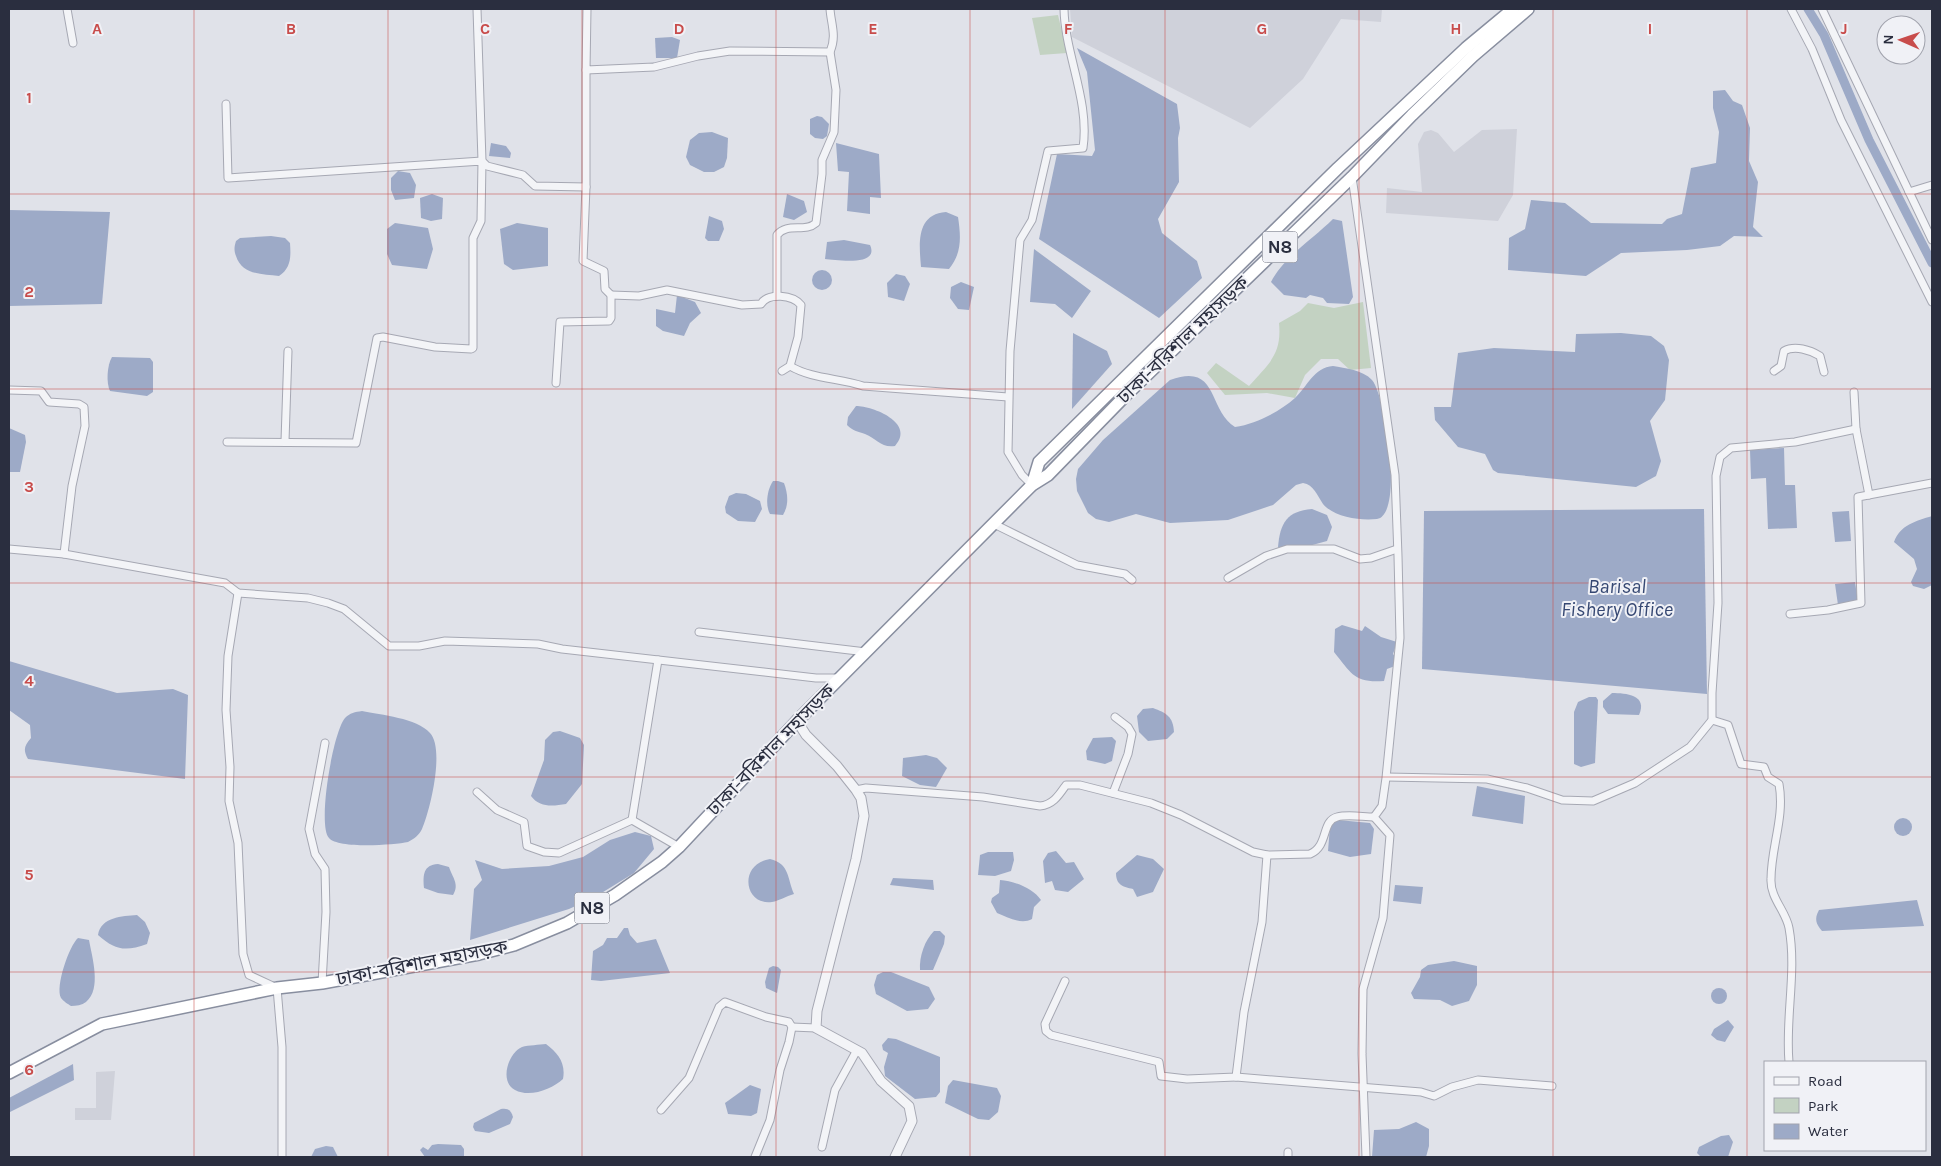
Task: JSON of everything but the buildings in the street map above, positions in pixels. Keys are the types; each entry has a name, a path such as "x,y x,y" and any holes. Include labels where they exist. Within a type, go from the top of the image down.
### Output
{"highway":[{"name":"ঢাকা-বরিশাল মহাসড়ক","path":"1032,485 1039,462 1059,442 1338,168 1441,71 1513,9"},
{"name":"ঢাকা-বরিশাল মহাসড়ক","path":"9,1073 102,1024 276,988 322,982 479,954 514,945 567,923 615,895 662,862 679,847 797,721 1032,485 1048,475 1125,396 1352,177 1473,56 1528,9"}],"street":[{"path":"67,9 73,43"},
{"path":"227,442 356,443 378,338 406,340 435,347 473,348 473,238 481,221 482,161 477,9"},
{"path":"587,9 586,187 583,261 602,269 605,289 611,295 639,296 667,290 742,305 761,304 763,300 777,296 793,299 801,305 798,337 790,366 782,371"},
{"path":"777,296 776,235 785,228 811,227 816,223 822,160 834,132 836,90 830,52 834,24 830,9"},
{"path":"1032,485 1022,475 1008,452 1008,397 1015,286 1020,240 1032,220 1048,151 1083,148 1084,138 1080,89 1064,26 1064,9"},
{"path":"1791,9 1812,49 1840,120 1932,302"},
{"path":"1822,9 1932,240"},
{"path":"586,70 654,67 698,56 730,52 830,52"},
{"path":"226,104 228,178 482,161 487,166 523,175 535,186 586,187"},
{"path":"1352,177 1395,475 1400,638 1387,777 1382,806 1374,817"},
{"path":"1910,192 1932,185"},
{"path":"556,383 560,322 608,321 611,318 611,295"},
{"path":"1774,371 1781,366 1784,351 1790,348 1812,352 1820,356 1824,372"},
{"path":"285,441 288,351"},
{"path":"790,366 811,375 849,381 862,386 1008,397"},
{"path":"9,390 41,391 49,402 79,404 84,407 85,426 72,486 64,554"},
{"path":"1854,392 1856,428 1869,495"},
{"path":"1387,777 1487,779 1527,788 1562,800 1593,801 1635,783 1690,747 1712,720 1718,603 1716,476 1720,457 1731,448 1795,442 1856,428"},
{"path":"1790,614 1828,610 1861,603 1858,497 1932,483"},
{"path":"994,524 1077,565 1125,574 1132,580"},
{"path":"9,549 64,554 225,583 238,593 308,598 328,603 344,609 389,646 419,646 444,641 502,641 816,678 840,678"},
{"path":"1228,578 1266,556 1287,549 1334,549 1360,559 1371,558 1397,549"},
{"path":"238,593 228,656 226,710 230,767 229,801 238,843 243,954 249,975 276,988 282,1047 282,1157"},
{"path":"699,632 867,652"},
{"path":"632,820 658,660"},
{"path":"1113,793 1131,745 1132,734 1128,727 1115,717"},
{"path":"1712,720 1728,725 1741,764 1764,767 1768,777 1779,784 1781,817 1770,877 1771,891 1789,927 1792,960 1789,1061"},
{"path":"797,721 806,736 837,766 856,790 863,807 863,826 816,1010 816,1028"},
{"path":"322,982 326,912 324,869 315,854 309,828 325,743"},
{"path":"856,790 866,788 983,797 1040,806 1047,805 1066,785 1080,785 1151,803 1181,815 1253,852 1267,855 1310,854 1321,845 1330,821 1337,817 1374,817 1390,836 1383,918 1363,990 1362,1054 1365,1088 1366,1157"},
{"path":"477,792 497,810 524,822 527,846 544,852 559,854 632,820"},
{"path":"632,820 679,847"},
{"path":"1236,1077 1244,1012 1262,922 1267,855"},
{"path":"1065,981 1045,1024 1046,1030 1051,1035 1159,1062 1161,1076 1187,1079 1236,1077 1421,1092 1434,1096 1452,1087 1478,1080 1552,1086"},
{"path":"662,1110 689,1078 719,1007 725,1002 766,1017 789,1022 792,1027 770,1120 755,1157"},
{"path":"792,1027 816,1028 857,1050 881,1081 909,1106 912,1121 894,1157"},
{"path":"822,1147 835,1090 857,1050"}],"shaded area":[{"path":"1070,9 1382,9 1381,22 1341,19 1303,79 1250,128 1072,37"},
{"path":"1517,129 1513,195 1498,221 1386,213 1387,188 1422,192 1418,144 1424,132 1431,130 1438,133 1454,152 1482,130"},
{"path":"115,1071 111,1120 75,1120 75,1108 96,1108 96,1072"}],"green space":[{"path":"1058,15 1067,53 1040,55 1032,18"},
{"path":"1363,302 1371,368 1350,370 1338,359 1321,359 1305,375 1295,398 1267,393 1225,395 1207,373 1216,363 1249,386 1273,358 1278,343 1279,323 1300,311 1308,303 1334,308"}],"water":[{"path":"672,37 680,40 677,58 656,58 655,38"},
{"path":"1077,48 1177,104 1180,128 1178,138 1179,182 1158,219 1162,233 1197,261 1202,278 1159,318 1039,239 1057,154 1092,156 1095,150 1087,72"},
{"path":"1725,90 1733,101 1742,105 1750,128 1749,161 1758,182 1753,227 1763,237 1734,236 1720,246 1687,250 1621,253 1586,276 1508,270 1509,238 1525,229 1531,200 1565,203 1591,223 1662,224 1667,219 1682,214 1691,168 1716,163 1719,132 1713,108 1713,91"},
{"path":"817,116 822,117 829,124 827,136 823,139 815,138 810,134 810,119"},
{"path":"712,132 728,138 727,158 724,167 714,172 704,172 690,165 686,157 690,140 699,133"},
{"path":"491,143 506,146 511,153 510,158 489,156"},
{"path":"836,143 879,154 881,198 870,197 870,214 847,211 849,172 838,171"},
{"path":"398,171 410,173 416,185 414,198 395,200 391,190 391,178"},
{"path":"432,194 443,198 442,219 431,221 421,218 420,198"},
{"path":"787,194 804,201 807,212 794,220 783,217"},
{"path":"9,210 110,212 102,304 9,306"},
{"path":"946,212 958,217 960,244 956,257 949,269 921,267 920,240 924,224 936,214"},
{"path":"709,216 722,221 724,229 719,241 708,241 705,238"},
{"path":"1333,219 1342,221 1353,297 1349,304 1327,303 1323,298 1310,295 1306,298 1284,295 1271,282 1276,273"},
{"path":"395,223 428,228 433,249 427,269 392,265 387,254 387,229"},
{"path":"517,223 548,228 548,266 513,270 504,264 500,229"},
{"path":"271,236 285,238 290,243 289,262 283,273 279,276 260,274 243,267 235,254 236,241 240,238"},
{"path":"844,240 870,245 871,252 869,257 855,261 825,259 827,242"},
{"path":"1034,249 1091,291 1072,318 1055,304 1030,302"},
{"path":"822,270 829,273 832,280 829,287 822,290 815,287 812,280 815,273"},
{"path":"896,274 905,276 910,284 904,301 888,297 887,283"},
{"path":"961,282 974,287 969,310 958,309 950,298 951,287"},
{"path":"677,295 695,302 701,313 690,323 684,336 663,331 656,326 656,309 675,313"},
{"path":"1073,333 1107,351 1112,364 1072,409"},
{"path":"1621,333 1651,336 1664,346 1669,360 1665,400 1650,421 1661,461 1656,476 1636,487 1498,473 1493,470 1485,454 1458,447 1435,420 1434,407 1451,407 1458,353 1494,348 1575,352 1576,334"},
{"path":"112,357 150,358 153,362 153,392 147,396 110,391 108,374"},
{"path":"1333,366 1364,374 1372,380 1377,390 1387,430 1391,477 1390,498 1385,513 1377,519 1355,519 1340,515 1323,504 1313,488 1303,483 1296,485 1273,505 1228,520 1170,523 1136,514 1109,522 1096,519 1088,513 1077,491 1076,479 1078,469 1103,440 1170,380 1186,376 1197,377 1205,382 1226,419 1235,427 1267,417 1282,408 1299,394 1311,378 1326,367"},
{"path":"856,406 872,409 890,417 896,423 900,430 900,438 895,446 886,446 869,436 853,430 847,425 848,417"},
{"path":"9,428 25,435 26,442 20,472 9,472"},
{"path":"1784,448 1785,485 1795,485 1797,528 1768,529 1766,478 1751,479 1750,450"},
{"path":"773,481 784,483 787,503 783,515 770,514 768,510 767,498"},
{"path":"736,493 746,494 760,501 762,509 755,522 738,521 726,513 725,507 729,496"},
{"path":"1312,509 1327,515 1332,527 1327,541 1305,547 1278,547 1281,531 1286,520 1296,512"},
{"name":"Barisal Fishery Office","path":"1704,509 1707,694 1422,669 1424,511"},
{"path":"1849,511 1851,541 1835,542 1832,512"},
{"path":"1932,516 1932,585 1924,589 1913,586 1911,582 1917,569 1914,559 1894,542 1900,531 1904,528"},
{"path":"1855,582 1858,602 1838,605 1835,584"},
{"path":"1342,625 1362,631 1365,626 1381,637 1397,642 1393,654 1396,658 1395,666 1387,669 1384,681 1360,679 1345,666 1334,652 1335,629"},
{"path":"9,661 117,693 173,689 188,695 185,779 28,759 25,748 31,738 30,725 9,710"},
{"path":"1612,693 1634,696 1638,699 1641,703 1639,715 1608,714 1603,707 1603,701"},
{"path":"1589,697 1596,697 1598,700 1595,763 1581,767 1574,764 1574,712 1578,702"},
{"path":"1153,708 1168,716 1172,722 1174,732 1167,739 1148,741 1139,732 1137,716 1143,709"},
{"path":"362,711 417,724 430,733 434,741 436,752 435,780 429,809 421,831 408,842 379,845 343,844 329,838 326,830 325,816 328,778 340,727 349,715"},
{"path":"560,731 580,738 584,745 582,784 566,804 547,805 538,803 531,796 544,760 545,740 553,732"},
{"path":"1112,737 1116,741 1112,761 1105,764 1087,760 1086,751 1093,738"},
{"path":"926,755 937,758 947,768 936,787 920,785 902,776 903,758"},
{"path":"1477,786 1525,796 1523,824 1472,816"},
{"path":"1903,818 1909,821 1912,827 1909,833 1903,836 1897,833 1894,827 1897,821"},
{"path":"1338,820 1370,823 1374,829 1371,854 1350,857 1328,851 1330,826"},
{"path":"635,832 651,836 654,849 634,873 595,897 569,909 470,940 474,889 482,880 475,860 502,869 549,866 583,857 610,840"},
{"path":"1056,851 1066,863 1074,862 1084,879 1068,892 1055,890 1052,881 1045,883 1043,861 1048,853"},
{"path":"988,852 1013,852 1014,860 1011,871 995,876 978,875 980,855"},
{"path":"1137,855 1153,859 1164,869 1153,892 1137,897 1133,889 1119,883 1116,873"},
{"path":"770,859 785,868 794,894 772,902 763,902 755,898 751,891 748,884 749,876 753,868 760,862"},
{"path":"438,864 449,867 456,884 453,895 438,893 424,888 425,871 429,866"},
{"path":"893,878 933,880 934,890 890,885"},
{"path":"1000,880 1023,886 1038,896 1041,900 1034,907 1032,919 1019,921 997,913 991,902 992,898 999,893"},
{"path":"1395,885 1423,887 1421,904 1393,901"},
{"path":"1917,900 1924,926 1822,931 1816,921 1819,910"},
{"path":"137,915 145,922 150,933 147,944 126,949 115,947 98,935 103,924 108,921 119,917"},
{"path":"624,928 628,928 630,935 637,943 656,939 670,973 601,981 591,980 593,951 603,945 607,938 617,938"},
{"path":"934,931 940,931 945,936 944,944 933,970 920,970 920,959 923,949"},
{"path":"78,938 89,940 95,981 91,996 86,1002 71,1006 61,998 60,985 67,958 74,942"},
{"path":"1454,961 1477,966 1477,985 1469,1001 1452,1006 1440,1000 1414,999 1411,993 1420,977 1421,970 1428,965"},
{"path":"773,966 781,970 777,993 766,988 765,982 769,968"},
{"path":"883,972 891,972 929,987 935,999 928,1009 907,1011 876,994 874,985 877,975"},
{"path":"1716,988 1722,988 1727,993 1725,1002 1716,1004 1711,999 1711,993"},
{"path":"1728,1020 1734,1027 1725,1042 1717,1040 1711,1035 1714,1029"},
{"path":"888,1038 896,1039 940,1057 940,1092 936,1097 915,1099 885,1076 884,1067 888,1053 883,1050 882,1045"},
{"path":"546,1044 554,1051 562,1063 563,1079 547,1089 534,1093 515,1090 507,1081 506,1074 509,1061 513,1055 522,1047"},
{"path":"73,1064 74,1080 9,1111 9,1098"},
{"path":"953,1080 997,1088 1001,1096 998,1112 989,1120 978,1119 945,1103 948,1086"},
{"path":"750,1085 761,1089 757,1113 751,1116 728,1114 725,1103"},
{"path":"501,1109 507,1109 511,1113 513,1117 510,1124 489,1133 475,1131 474,1123"},
{"path":"1416,1122 1429,1129 1429,1146 1426,1157 1372,1157 1374,1130 1399,1129"},
{"path":"1729,1135 1733,1142 1728,1157 1701,1157 1697,1153 1699,1147 1721,1136"},
{"path":"432,1145 461,1145 464,1149 464,1157 425,1157 420,1150 423,1147 428,1150"},
{"path":"326,1146 333,1147 338,1157 311,1157 315,1149"}],"waterway":[{"path":"1808,9 1824,35 1869,140 1932,263"}]}
